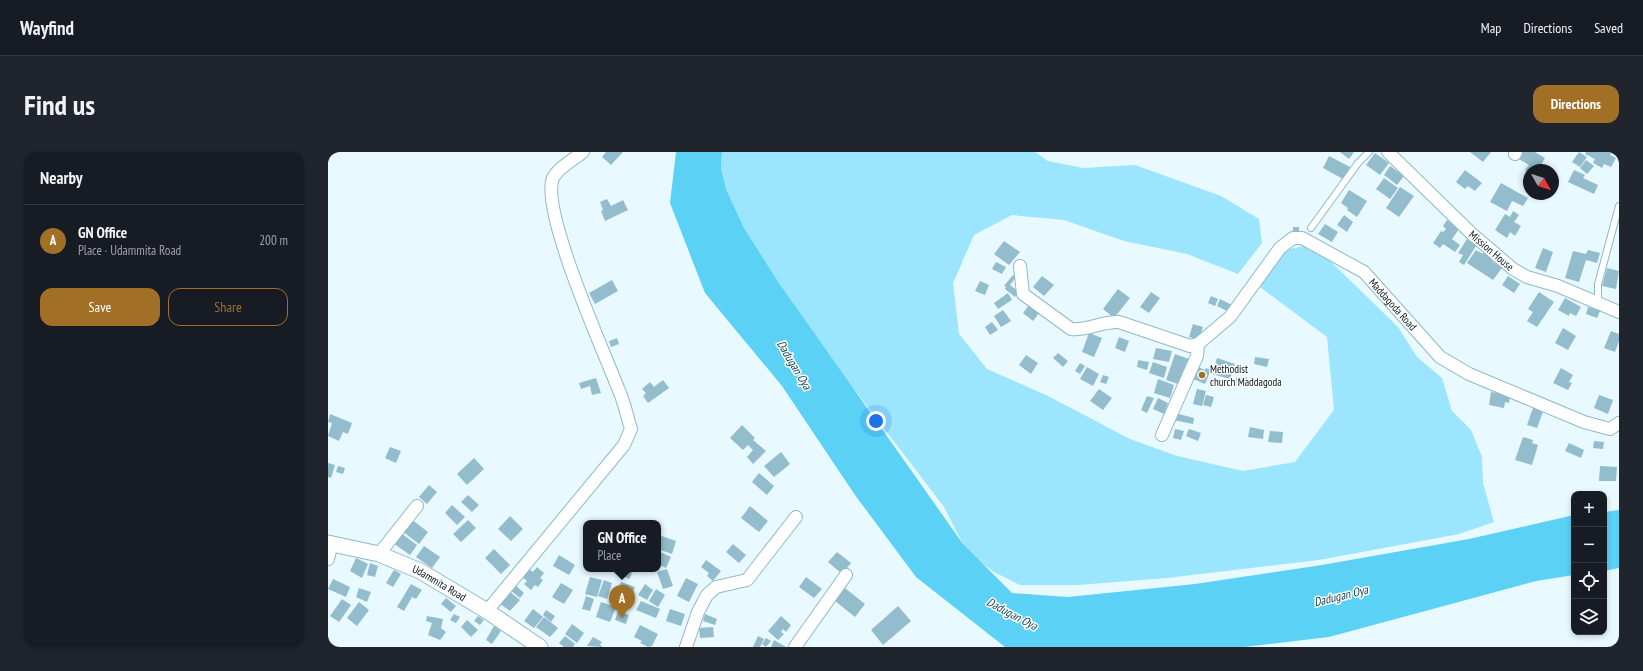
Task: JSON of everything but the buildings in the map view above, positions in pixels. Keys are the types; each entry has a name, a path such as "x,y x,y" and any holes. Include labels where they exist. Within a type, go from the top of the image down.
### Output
{"street":[{"path":"487,611 624,445 630,429 619,390 580,295 553,211 552,191 554,178 564,166 583,152"},
{"name":"Mission House","path":"1388,152 1472,234 1513,268 1527,277 1558,286 1619,312"},
{"name":"Maddagoda Road","path":"1198,344 1230,316 1280,248 1293,238 1302,238 1364,272 1440,357 1469,374 1584,422 1610,429 1619,423"},
{"path":"1020,266 1023,294 1071,329 1079,330 1107,321 1118,322 1190,346 1198,344 1197,356 1162,435"},
{"path":"379,554 417,506"},
{"path":"686,647 698,612 707,595 716,587 747,580 796,517"},
{"path":"328,559 330,543"},
{"name":"Udammita Road","path":"330,543 379,554 420,571 487,611 540,647"},
{"path":"795,647 846,575"}],"lane":[{"path":"1310,228 1358,163 1369,152"},
{"path":"1598,304 1598,284 1619,206"}],"shaded area":[{"path":"722,152 1035,152 1048,161 1083,168 1135,165 1221,196 1259,219 1262,243 1238,274 1187,254 1124,241 1064,220 1012,215 974,235 953,283 959,334 987,369 1048,396 1130,439 1177,456 1243,471 1295,462 1334,410 1327,337 1260,287 1284,250 1304,246 1324,255 1398,327 1417,357 1442,378 1452,411 1471,430 1482,457 1483,483 1494,522 1459,534 1319,560 1167,578 1078,585 1020,585 994,572 967,552 944,507 844,376 779,283 744,228 726,189 721,168"}],"water":[{"name":"Dadugan Oya","path":"676,152 722,152 721,168 726,189 744,228 779,283 963,544 1012,593 1068,597 1195,584 1322,565 1469,539 1571,516 1571,575 1536,581 1329,637 1244,647 1005,647 916,577 855,495 782,386 705,293 670,203"},
{"path":"1619,510 1619,568 1607,570 1607,527 1607,512"}],"place":[{"name":"Methodist church Maddagoda","path":"1202,375"},
{"name":"GN Office","path":"622,618"}]}
